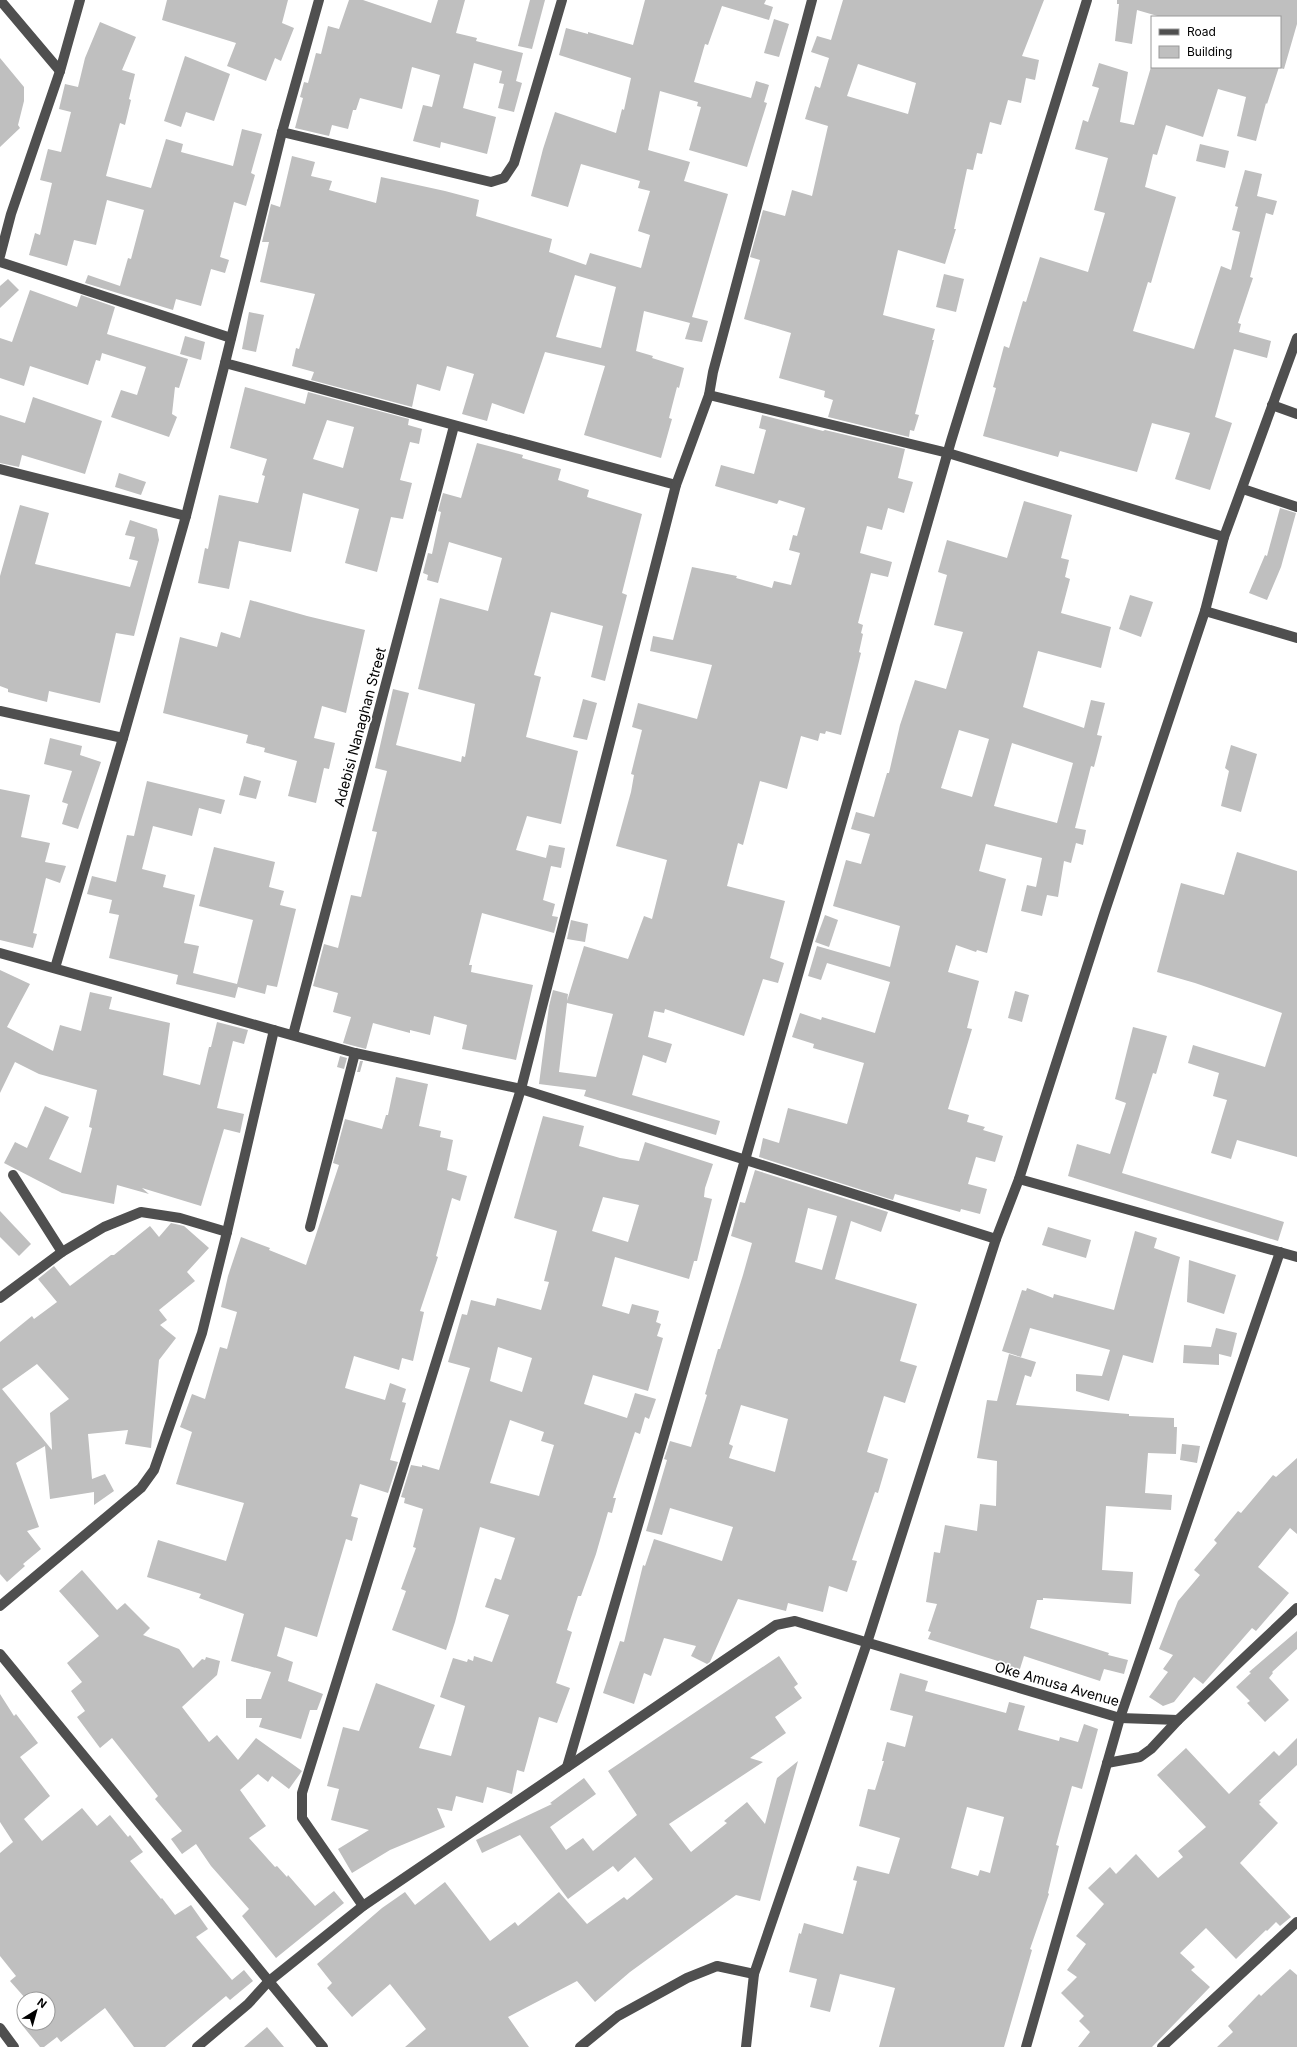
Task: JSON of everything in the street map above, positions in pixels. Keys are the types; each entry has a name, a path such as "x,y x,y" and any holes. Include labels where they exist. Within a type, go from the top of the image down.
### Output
{"street":[{"path":"0,0 60,71"},
{"path":"0,256 11,214 60,71 80,0"},
{"path":"55,968 123,738 186,516 282,132 319,0"},
{"path":"282,132 491,182 504,178 514,163 562,0"},
{"path":"363,1906 302,1818 302,1794 521,1090 676,485 709,395 713,372 812,0"},
{"path":"567,1767 745,1160 948,453 1087,0"},
{"path":"0,262 230,338"},
{"path":"746,2047 754,1974 867,1643 996,1239 1019,1179 1104,914 1205,611 1224,537 1243,489 1297,338"},
{"path":"225,363 676,485"},
{"path":"709,395 948,453 1224,537"},
{"path":"1272,405 1297,414"},
{"name":"Adebisi Nanaghan Street","path":"293,1035 454,426"},
{"path":"0,469 186,516"},
{"path":"1243,489 1297,505"},
{"path":"1205,611 1297,638"},
{"path":"0,711 123,738"},
{"path":"0,953 355,1053 521,1090 996,1239"},
{"path":"0,1606 141,1488 154,1470 202,1333 274,1030"},
{"path":"310,1228 355,1053"},
{"path":"13,1175 62,1252"},
{"path":"1019,1179 1297,1257"},
{"path":"0,1298 62,1252 104,1227 141,1212 180,1218 227,1232"},
{"path":"1026,2047 1120,1718 1280,1252"},
{"path":"1107,1763 1140,1757 1151,1749 1178,1720 1297,1608"},
{"name":"Oke Amusa Avenue","path":"196,2047 248,2004 268,1982 363,1906 776,1625 795,1621 1120,1718 1178,1720"},
{"path":"0,1654 268,1982 323,2047"},
{"path":"1162,2047 1297,1922"},
{"path":"580,2047 618,2016 687,1978 717,1966 754,1974"},
{"path":"0,2028 14,2047"}],"building":[{"path":"167,0 288,0 282,23 294,28 281,61 275,58 266,81 227,66 236,43 162,20"},
{"path":"349,0 363,0 431,23 438,0 465,0 456,33 477,38 476,41 523,53 516,81 522,83 514,112 498,108 504,84 499,83 502,71 474,63 463,108 496,117 487,154 441,142 440,148 413,141 423,105 432,107 440,75 412,67 402,109 360,98 356,110 353,110 348,129 332,125 329,136 295,128 303,98 300,97 304,82 308,83 316,53 321,54 328,26 339,29"},
{"path":"530,0 545,0 532,49 518,46"},
{"path":"645,0 766,0 764,4 773,7 769,20 722,6 708,45 705,44 694,82 751,98 756,81 769,85 764,102 767,103 747,167 689,150 701,107 697,106 698,102 660,91 648,150 690,162 684,181 728,194 692,317 708,321 702,342 685,339 690,323 644,311 636,351 653,356 652,358 684,368 679,388 677,387 669,418 672,419 661,458 584,435 605,366 545,352 524,414 492,403 487,421 462,414 474,374 447,366 440,391 417,384 412,407 311,380 314,372 292,366 296,348 299,349 315,294 260,282 269,242 262,242 271,204 280,207 292,156 315,162 311,176 332,181 329,190 376,203 381,177 445,191 479,200 476,216 552,239 549,252 586,265 590,253 641,268 650,235 638,231 650,191 638,188 640,181 581,164 568,207 531,196 543,149 555,112 616,133 622,109 624,110 631,78 559,55 566,28 588,34 588,32 633,45","holes":["575,275 616,287 601,348 556,337"]},
{"path":"843,0 1044,0 1022,56 1039,60 1035,80 1026,78 1021,103 1008,100 1001,125 990,122 982,154 977,153 973,170 967,169 954,229 956,229 945,264 898,250 883,315 935,329 932,340 934,340 915,414 919,415 914,431 910,430 909,437 828,417 833,400 824,397 825,391 779,378 791,333 744,319 760,260 750,257 763,210 785,216 792,190 812,196 828,126 805,119 815,86 820,88 829,58 811,52 817,36 831,40","holes":["858,64 916,83 908,114 847,96"]},
{"path":"1117,0 1297,0 1297,24 1284,69 1280,68 1281,16 1158,16 1137,10 1132,44 1115,41 1119,4 1117,4"},
{"path":"774,19 789,24 779,57 764,53"},
{"path":"100,22 136,37 122,70 135,74 129,99 131,100 125,125 120,123 106,176 151,188 166,139 183,144 181,152 233,166 242,129 262,134 251,173 255,175 246,206 234,202 220,257 229,260 225,273 211,269 201,306 176,299 173,310 85,283 88,275 120,286 128,258 131,259 144,210 107,200 96,245 74,240 67,266 29,255 35,233 40,235 52,183 40,180 48,149 61,152 71,112 59,109 65,84 78,87 85,58"},
{"path":"185,56 230,74 214,121 186,112 181,127 164,121"},
{"path":"0,58 24,87 24,101 18,125 20,128 0,147"},
{"path":"1099,63 1128,72 1120,122 1134,125 1151,67 1279,68 1267,104 1266,103 1256,141 1237,136 1246,97 1218,89 1203,137 1166,125 1157,155 1153,154 1145,187 1176,197 1151,283 1148,282 1133,331 1194,349 1221,266 1231,270 1240,232 1232,230 1238,207 1235,206 1245,170 1262,174 1257,196 1277,201 1273,215 1266,213 1250,277 1253,278 1238,323 1241,324 1239,332 1271,341 1267,358 1234,349 1215,417 1232,423 1210,490 1175,479 1190,433 1152,423 1137,472 1060,451 1058,457 983,436 996,388 993,387 1004,346 1009,348 1023,301 1026,302 1040,257 1088,272 1105,213 1094,210 1108,158 1075,149 1083,120 1088,122 1099,88 1092,86"},
{"path":"1200,144 1229,151 1225,168 1196,161"},
{"path":"944,274 964,279 956,312 936,307"},
{"path":"8,279 19,290 0,308 0,286"},
{"path":"30,290 77,307 81,295 115,307 107,334 188,359 179,388 175,387 172,414 177,417 169,437 111,417 121,390 137,395 146,367 102,353 100,361 96,360 88,385 30,366 24,386 0,378 0,338 12,342"},
{"path":"249,312 264,315 256,352 242,349"},
{"path":"185,336 205,342 201,360 180,354"},
{"path":"245,387 305,404 308,392 409,419 408,425 422,429 419,444 410,442 400,480 412,483 403,519 391,517 377,572 345,563 359,509 303,493 291,552 239,541 229,589 198,583 205,548 208,549 219,495 258,503 265,476 262,475 267,459 230,448","holes":["327,420 354,427 343,468 313,459"]},
{"path":"33,397 102,421 85,474 22,455 19,467 0,463 0,415 25,423"},
{"path":"762,415 823,431 825,430 905,449 898,478 913,482 904,513 888,508 882,530 867,526 860,553 892,562 888,577 871,573 858,623 863,625 861,633 863,634 859,652 861,653 841,735 826,731 825,734 820,733 818,741 801,736 787,789 760,781 743,845 738,843 727,886 785,901 770,958 784,963 778,983 763,979 744,1036 665,1009 664,1013 654,1011 648,1037 672,1044 666,1063 643,1055 632,1095 720,1121 716,1135 584,1096 586,1090 539,1084 549,1006 553,990 568,994 567,1001 584,946 628,959 644,916 652,919 667,860 616,846 631,792 634,775 631,774 642,730 632,727 638,703 697,719 712,665 650,651 653,636 673,640 692,567 737,576 736,578 772,588 774,581 791,585 800,553 789,550 793,535 797,536 805,508 779,500 777,504 715,486 721,465 754,474 766,430 759,428","holes":["567,1003 613,1014 596,1077 559,1072"]},
{"path":"477,443 523,455 522,458 561,469 558,480 589,490 587,497 642,514 622,593 627,595 605,681 591,677 603,626 551,612 534,675 541,677 526,737 578,751 561,824 527,816 516,850 546,858 549,845 565,848 561,868 551,866 543,900 555,904 552,916 558,917 554,933 482,913 469,965 472,965 471,972 533,985 516,1060 462,1049 467,1025 434,1016 430,1035 410,1030 410,1033 373,1023 366,1049 343,1043 351,1017 333,1012 338,993 313,986 324,944 338,948 351,895 361,897 377,832 372,831 387,771 375,768 393,689 409,693 396,745 461,762 462,756 465,757 475,704 418,689 440,598 488,611 502,558 449,542 438,583 427,580 428,575 423,573 428,553 432,554 441,512 438,511 443,493 461,498"},
{"path":"119,473 146,482 141,495 115,487"},
{"path":"1024,501 1072,515 1061,558 1069,560 1065,577 1070,579 1061,613 1111,627 1101,668 1038,651 1023,707 1084,728 1091,700 1105,703 1097,735 1102,736 1094,767 1091,766 1075,828 1086,830 1083,845 1076,843 1071,863 1064,861 1058,897 1047,895 1042,916 1021,911 1027,885 1036,887 1042,858 986,844 979,871 1006,879 987,953 977,950 976,952 956,945 948,972 979,981 967,1028 972,1029 948,1109 969,1115 967,1122 985,1127 983,1130 1003,1136 995,1162 976,1157 968,1184 987,1189 980,1214 961,1209 960,1212 895,1194 893,1200 759,1157 763,1138 779,1143 788,1108 847,1124 864,1063 813,1048 814,1044 792,1037 800,1013 821,1020 822,1017 875,1033 890,982 827,963 821,980 808,976 817,946 890,967 900,926 833,906 846,860 861,864 870,834 851,829 856,812 874,817 887,773 889,773 900,725 915,680 946,689 963,632 934,625 947,575 938,572 947,540 1007,558","holes":["959,730 989,739 972,797 941,788","1012,743 1073,763 1057,823 994,806"]},
{"path":"20,505 49,513 35,564 130,587 138,561 129,559 135,537 125,535 130,520 157,529 159,540 134,636 116,633 100,703 49,691 47,702 8,692 8,689 0,686 0,576"},
{"path":"1280,508 1296,513 1281,567 1267,600 1249,593 1265,555 1267,556"},
{"path":"1130,595 1153,602 1141,637 1119,629"},
{"path":"250,600 365,630 346,713 322,706 314,738 335,743 329,769 324,768 316,803 288,796 297,761 264,752 265,748 246,743 248,735 163,713 180,637 217,647 221,632 240,638"},
{"path":"583,699 597,703 587,740 573,737"},
{"path":"50,738 82,746 80,755 101,762 78,829 62,824 68,804 62,802 72,771 44,764"},
{"path":"1231,745 1257,754 1241,812 1221,806 1229,771 1225,768"},
{"path":"244,776 261,781 256,799 239,795"},
{"path":"147,781 225,800 221,814 199,808 192,836 153,826 142,869 166,875 163,887 195,895 184,943 199,946 193,973 237,984 253,920 199,906 214,847 275,862 269,887 284,891 280,905 296,909 277,987 267,985 265,994 238,987 235,998 176,984 178,975 109,958 119,915 109,913 112,900 87,894 92,876 116,882 127,835 134,836"},
{"path":"0,789 30,795 21,837 50,843 45,862 66,866 60,883 46,878 33,933 37,934 33,948 0,940"},
{"path":"1237,852 1297,871 1297,1157 1237,1140 1231,1159 1211,1153 1227,1100 1213,1096 1219,1073 1188,1063 1193,1045 1265,1067 1282,1013 1195,983 1157,972 1181,883 1224,895"},
{"path":"825,915 838,920 829,947 815,942"},
{"path":"571,920 588,924 585,942 567,939"},
{"path":"0,970 30,984 7,1027 53,1051 60,1025 81,1031 90,992 112,997 109,1009 170,1023 163,1075 200,1085 209,1047 211,1047 217,1022 248,1030 244,1044 233,1041 217,1108 244,1114 240,1133 224,1129 201,1206 142,1188 149,1194 117,1185 114,1204 62,1193 4,1163 15,1142 27,1148 45,1106 69,1117 49,1159 81,1173 92,1128 89,1127 97,1090 39,1074 15,1062 0,1093"},
{"path":"1015,991 1029,995 1022,1022 1008,1018"},
{"path":"1133,1027 1167,1036 1156,1074 1153,1073 1122,1173 1284,1222 1278,1241 1068,1176 1077,1144 1110,1154 1126,1103 1115,1099"},
{"path":"340,1056 347,1058 344,1069 337,1067"},
{"path":"360,1061 363,1061 360,1072 357,1072"},
{"path":"396,1077 428,1084 419,1126 441,1131 440,1137 453,1140 447,1170 467,1176 460,1201 452,1198 436,1256 438,1257 420,1311 424,1312 413,1361 402,1358 399,1370 354,1356 345,1388 385,1400 390,1383 406,1389 402,1402 406,1403 390,1460 398,1462 388,1493 360,1484 351,1516 358,1518 352,1541 346,1539 317,1637 285,1627 277,1656 293,1662 288,1681 323,1694 317,1710 310,1710 301,1739 259,1727 262,1718 246,1718 246,1699 261,1699 271,1672 231,1661 244,1614 199,1598 201,1594 147,1577 158,1540 226,1561 244,1503 176,1484 192,1432 180,1427 192,1394 205,1399 220,1347 227,1349 237,1312 221,1307 228,1276 241,1237 270,1248 269,1250 306,1265 339,1165 333,1163 345,1119 382,1129 386,1115 388,1115"},
{"path":"543,1116 584,1126 579,1146 620,1158 639,1161 645,1142 713,1164 705,1188 704,1197 712,1199 697,1261 694,1261 689,1279 615,1257 602,1306 629,1314 632,1304 659,1311 656,1322 661,1324 657,1336 663,1338 648,1391 593,1375 584,1404 627,1418 635,1393 656,1399 649,1419 645,1417 640,1434 635,1432 613,1498 616,1498 612,1513 608,1512 596,1554 581,1596 578,1596 567,1630 572,1632 556,1683 570,1688 557,1723 539,1717 524,1772 517,1770 512,1794 487,1787 483,1803 456,1796 452,1811 437,1808 445,1827 390,1850 352,1873 338,1849 369,1830 331,1820 339,1789 327,1786 343,1727 359,1731 376,1683 435,1705 419,1748 451,1756 465,1706 440,1697 453,1658 467,1662 468,1659 473,1661 474,1656 492,1662 509,1615 485,1607 495,1578 501,1580 515,1538 480,1527 455,1622 446,1650 392,1630 406,1591 401,1589 416,1548 413,1547 423,1509 404,1503 405,1498 401,1497 411,1465 422,1467 422,1465 439,1470 470,1368 448,1362 462,1314 467,1315 471,1300 495,1306 497,1298 541,1310 549,1282 544,1281 557,1231 514,1218","holes":["603,1197 639,1205 628,1242 592,1231","498,1347 532,1358 522,1392 490,1381","510,1420 544,1432 541,1441 554,1445 539,1496 490,1483"]},
{"path":"755,1170 888,1212 881,1232 851,1221 835,1279 917,1304 900,1361 917,1366 905,1403 884,1396 867,1452 888,1459 878,1493 875,1492 852,1560 857,1561 847,1592 829,1586 823,1612 788,1603 786,1611 738,1599 710,1662 707,1664 691,1656 696,1646 664,1638 651,1676 644,1673 634,1704 603,1693 620,1641 624,1642 643,1565 645,1566 654,1539 722,1561 733,1527 670,1508 662,1535 646,1531 667,1460 664,1459 670,1441 691,1447 707,1395 705,1394 718,1349 720,1349 752,1243 731,1236 740,1202 745,1203","holes":["808,1208 837,1216 822,1270 795,1262","741,1405 788,1419 775,1472 729,1458 733,1446 729,1444"]},
{"path":"0,1211 31,1244 19,1256 0,1237"},
{"path":"171,1223 184,1226 209,1248 187,1272 195,1281 159,1310 167,1320 160,1325 176,1338 159,1360 151,1448 125,1444 128,1430 88,1434 92,1479 105,1474 114,1491 94,1505 94,1492 50,1499 45,1446 16,1463 39,1527 27,1531 41,1549 23,1564 25,1566 7,1582 0,1574 0,1342 32,1316 34,1319 57,1302 38,1279 54,1266 70,1286 111,1255 114,1255 150,1226 159,1237","holes":["37,1364 69,1399 50,1413 52,1450 2,1389"]},
{"path":"1048,1227 1091,1240 1086,1258 1042,1245"},
{"path":"1135,1231 1157,1238 1154,1248 1180,1257 1153,1363 1123,1355 1109,1401 1076,1391 1076,1374 1102,1376 1110,1350 1030,1328 1021,1357 1002,1351 1022,1290 1026,1291 1027,1288 1053,1298 1054,1294 1114,1310"},
{"path":"1189,1260 1236,1275 1224,1314 1187,1302"},
{"path":"1216,1328 1237,1333 1231,1357 1219,1354 1219,1365 1183,1363 1184,1345 1211,1347"},
{"path":"1009,1354 1036,1362 1031,1377 1025,1375 1016,1405 1129,1414 1129,1416 1174,1418 1174,1427 1177,1427 1176,1454 1148,1453 1145,1493 1172,1495 1171,1510 1106,1506 1102,1570 1133,1572 1131,1604 1043,1598 1043,1600 1037,1600 1030,1628 1109,1653 1108,1655 1128,1660 1124,1674 1104,1669 1100,1681 1024,1656 1019,1672 1000,1666 1001,1662 928,1639 931,1632 928,1631 937,1604 926,1602 934,1552 940,1553 945,1525 977,1531 980,1504 996,1506 997,1461 977,1458 987,1400 997,1401"},
{"path":"1182,1444 1200,1446 1197,1463 1180,1460"},
{"path":"1297,1458 1297,1534 1290,1528 1258,1567 1289,1593 1256,1631 1252,1628 1203,1684 1194,1677 1174,1702 1163,1706 1149,1697 1168,1672 1163,1669 1173,1655 1159,1649 1178,1601 1200,1575 1194,1570 1217,1543 1214,1540 1238,1511 1241,1513 1273,1475 1276,1477"},
{"path":"82,1570 117,1610 125,1603 150,1628 143,1635 179,1649 193,1668 202,1659 205,1660 206,1657 220,1661 217,1675 182,1707 209,1742 217,1735 238,1760 256,1738 302,1771 289,1789 272,1776 268,1782 258,1774 240,1790 266,1826 249,1838 275,1867 277,1866 287,1877 288,1875 315,1906 334,1891 344,1903 276,1958 242,1916 249,1909 211,1866 196,1844 182,1854 171,1839 182,1831 155,1799 158,1796 112,1738 100,1748 77,1717 85,1711 71,1691 82,1682 67,1663 99,1636 59,1591"},
{"path":"1297,1631 1297,1649 1272,1672 1273,1673 1269,1678 1289,1700 1265,1722 1247,1703 1250,1701 1236,1687 1251,1673 1249,1672"},
{"path":"779,1656 798,1684 794,1687 802,1698 775,1717 786,1733 750,1758 763,1762 669,1824 691,1852 727,1823 724,1821 747,1802 765,1824 777,1778 798,1761 760,1901 736,1895 630,1972 595,2002 577,1981 508,2017 529,2047 405,2047 426,2029 390,1984 352,2017 327,1988 332,1983 317,1964 382,1908 405,1892 415,1905 445,1882 490,1941 515,1922 518,1926 559,1892 587,1924 624,1897 627,1900 653,1879 635,1857 618,1872 613,1866 568,1899 520,1835 482,1853 476,1840 552,1804 550,1803 584,1778 596,1794 550,1827 566,1850 583,1838 593,1851 637,1815 608,1771"},
{"path":"900,1673 928,1681 925,1691 1006,1713 1009,1702 1025,1706 1018,1730 1059,1741 1060,1737 1078,1742 1084,1724 1098,1729 1082,1789 1072,1786 1056,1845 1059,1846 1049,1894 1030,1949 1032,1950 1004,2047 879,2047 895,1988 840,1974 830,2012 810,2007 817,1979 789,1972 799,1933 801,1934 804,1923 843,1934 857,1881 853,1880 857,1866 889,1874 900,1838 859,1826 868,1789 875,1790 884,1761 882,1761 887,1742 905,1747 913,1716 890,1710","holes":["967,1807 1004,1817 990,1873 980,1870 978,1876 951,1868"]},
{"path":"0,1694 14,1716 16,1714 38,1743 20,1757 50,1796 24,1819 42,1841 82,1808 97,1826 110,1815 128,1837 130,1835 143,1852 130,1861 161,1899 162,1898 175,1915 191,1905 208,1929 196,1937 232,1980 244,1970 253,1981 230,2000 226,1996 165,2047 134,2047 105,2008 61,2042 57,2037 44,2047 40,2047 27,2031 56,2031 56,1991 19,1991 10,1981 16,1976 0,1956 0,1853 13,1842 0,1822"},
{"path":"1297,1738 1297,1765 1259,1801 1261,1802 1259,1804 1278,1823 1240,1863 1291,1917 1280,1926 1276,1922 1236,1959 1206,1928 1180,1953 1195,1967 1191,1970 1210,1987 1152,2047 1078,2047 1090,2032 1079,2021 1084,2016 1061,1993 1077,1977 1067,1970 1086,1944 1076,1936 1104,1904 1088,1888 1110,1867 1116,1874 1136,1854 1158,1878 1183,1857 1178,1851 1206,1827 1157,1775 1186,1748 1229,1794 1274,1751 1279,1756"},
{"path":"1290,1969 1297,1975 1297,2047 1217,2047 1233,2032 1228,2026 1259,1994 1261,1996"},
{"path":"267,2027 284,2047 244,2047"}]}
